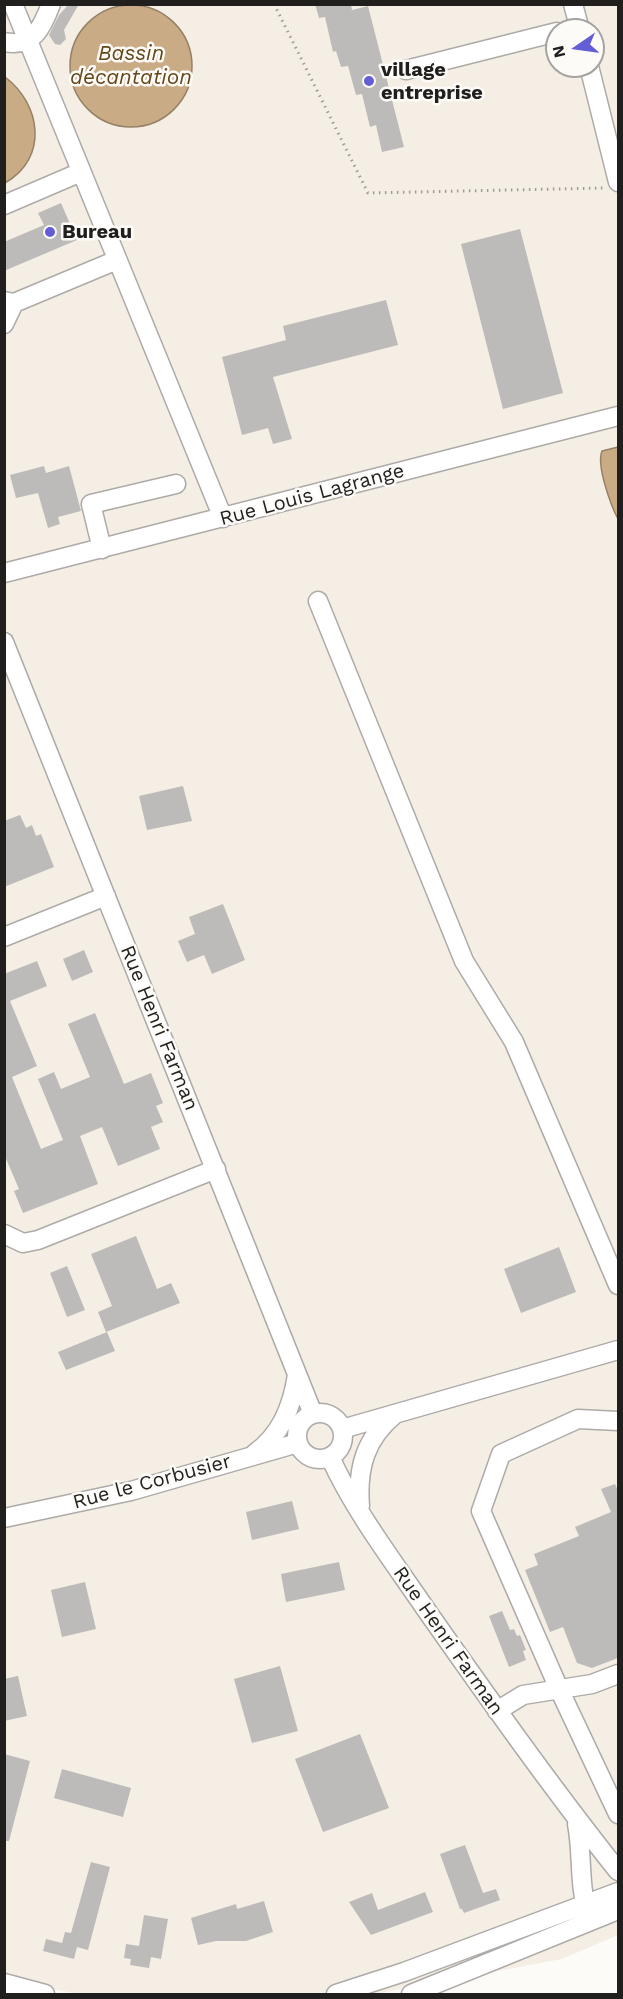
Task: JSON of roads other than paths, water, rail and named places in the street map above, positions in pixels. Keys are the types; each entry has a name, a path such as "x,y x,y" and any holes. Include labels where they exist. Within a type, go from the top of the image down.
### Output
{"street":[{"path":"13,4 117,260 137,294 222,518"},
{"path":"4,42 15,44 28,41 36,35 51,4"},
{"path":"406,70 545,35"},
{"path":"591,78 613,185"},
{"path":"4,205 81,172"},
{"path":"4,324 9,302 117,260"},
{"name":"Rue Louis Lagrange","path":"4,573 618,416"},
{"path":"102,549 91,504 176,484"},
{"path":"318,601 464,961 514,1042 618,1285"},
{"name":"Rue Henri Farman","path":"4,642 313,1414"},
{"path":"4,937 106,896"},
{"path":"4,1234 23,1243 38,1240 216,1169"},
{"path":"342,1429 618,1350"},
{"path":"250,1456 260,1449 281,1425 291,1402 297,1374"},
{"path":"361,1512 358,1484 362,1457 378,1432 397,1413"},
{"path":"313,1414 329,1414 336,1418 342,1429 342,1446 330,1457 317,1459 310,1457 298,1443 297,1430 301,1423 313,1414"},
{"path":"618,1421 578,1419 501,1454 481,1511 559,1689 618,1814"},
{"name":"Rue le Corbusier","path":"4,1518 131,1491 298,1443"},
{"name":"Rue Henri Farman","path":"330,1457 361,1512 497,1711 576,1819 618,1871"},
{"path":"497,1711 523,1695 592,1684 618,1674"},
{"name":"Rue Henri Farman","path":"576,1819 582,1849 588,1912"},
{"path":"404,1972 411,1994 588,1912 618,1892"},
{"path":"336,1995 588,1912 618,1910"},
{"path":"4,1983 45,1995"}],"water":[{"name":"Bassin décantation","path":"131,5 154,10 165,15 174,23 182,32 187,43 192,66 187,89 182,100 174,109 165,117 154,122 131,127 108,122 97,117 88,109 80,100 75,89 70,66 75,43 80,32 88,23 97,15 108,10"},
{"name":"Bassin décantation","path":"5,77 26,101 35,131 34,146 29,160 5,183"},
{"path":"618,447 618,519 605,485 601,457 602,451"}],"place":[{"name":"village entreprise","path":"369,81"},
{"name":"Bureau","path":"50,232"}]}
